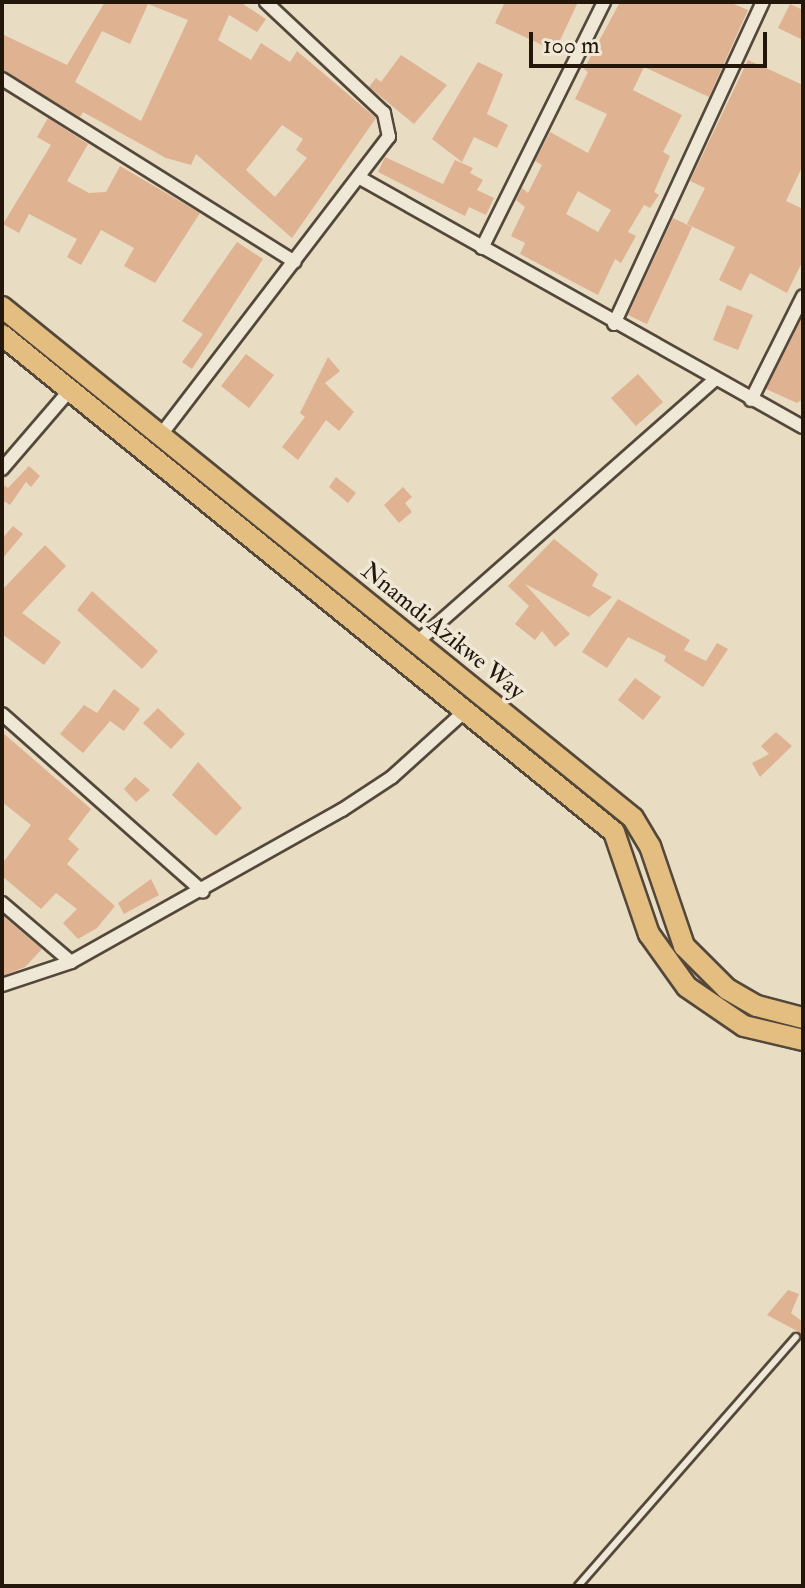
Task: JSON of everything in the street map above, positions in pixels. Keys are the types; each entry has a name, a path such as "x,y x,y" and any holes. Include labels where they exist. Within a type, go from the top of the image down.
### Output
{"highway":[{"name":"Nnamdi Azikwe Way","path":"2,307 633,818 650,846 684,946 704,968 757,1006 803,1018"},
{"name":"Nnamdi Azikwe Way","path":"2,335 614,832 649,934 687,987 744,1026 803,1040"}],"street":[{"path":"160,436 389,137 384,113 266,2"},
{"path":"482,248 604,2"},
{"path":"614,324 763,2"},
{"path":"2,79 295,262"},
{"path":"360,178 614,324 803,427"},
{"path":"751,400 803,296"},
{"path":"416,643 714,380"},
{"path":"2,469 70,390"},
{"path":"2,985 71,962 203,892 392,777 465,711"},
{"path":"2,714 203,892"},
{"path":"2,903 71,962"}],"lane":[{"path":"578,1586 796,1337"}],"building":[{"path":"105,2 240,2 266,19 257,32 229,15 218,40 251,60 261,43 290,62 297,51 376,118 292,238 196,154 191,165 166,158 83,112 80,117 2,70 2,34 67,65","holes":["148,4 188,20 141,121 75,82 102,31 130,44","282,125 303,139 296,150 307,158 275,197 246,170"]},
{"path":"505,2 578,2 555,51 495,23"},
{"path":"620,2 729,2 748,10 709,97 644,67 633,90 682,115 663,152 670,156 654,192 659,195 650,208 644,205 628,232 636,236 621,263 615,259 598,295 520,254 525,243 511,236 525,207 516,200 522,188 528,193 542,165 535,161 550,132 588,153 607,114 575,99 588,72 584,69","holes":["578,191 611,210 598,232 566,214"]},
{"path":"790,4 803,10 803,40 778,28"},
{"path":"401,55 447,85 414,124 369,87 376,78 381,82"},
{"path":"748,60 803,85 803,165 786,201 803,209 803,260 787,293 750,273 741,291 719,280 735,247 687,224 705,188 690,181"},
{"path":"478,62 503,74 487,114 508,125 497,148 474,137 462,162 432,139"},
{"path":"48,118 88,144 67,181 89,193 106,192 120,166 200,213 155,283 124,266 134,248 101,230 81,265 67,257 77,239 29,214 19,233 3,224 51,145 37,137"},
{"path":"385,157 443,184 455,160 473,168 470,173 483,180 477,190 494,198 486,215 469,207 465,216 378,172"},
{"path":"673,218 692,227 647,324 628,315"},
{"path":"237,242 263,259 192,369 182,362 203,334 182,321"},
{"path":"727,305 753,315 738,350 713,340"},
{"path":"803,316 803,399 797,403 766,389"},
{"path":"246,354 274,375 249,408 221,386"},
{"path":"328,357 340,371 325,383 354,412 339,431 326,420 298,460 282,447 305,417 300,413"},
{"path":"638,374 663,402 636,426 611,398"},
{"path":"29,466 40,476 31,487 26,482 10,505 2,500 2,484 8,488"},
{"path":"336,477 356,493 348,503 329,487"},
{"path":"403,487 412,497 405,503 412,512 399,523 384,505"},
{"path":"13,526 23,534 2,559 2,539"},
{"path":"554,539 598,574 592,586 612,597 589,617 525,584 570,634 555,647 542,631 535,640 515,624 529,606 508,586"},
{"path":"45,545 66,566 22,613 61,642 44,665 2,634 2,590"},
{"path":"92,591 158,651 142,669 77,610"},
{"path":"618,599 690,640 684,650 706,661 717,643 728,649 703,687 664,661 666,656 628,637 607,668 582,652"},
{"path":"635,678 661,697 643,720 618,700"},
{"path":"114,689 140,709 124,731 110,721 83,753 60,734 84,705 97,713"},
{"path":"158,708 185,734 171,749 143,723"},
{"path":"2,732 91,809 68,839 79,849 67,864 115,906 97,928 78,939 63,923 77,909 56,893 41,909 2,876 2,864 31,825 2,802"},
{"path":"776,732 792,746 760,777 752,763 769,754 761,746"},
{"path":"198,762 242,808 216,836 172,795"},
{"path":"135,777 150,790 136,802 124,789"},
{"path":"151,879 159,895 124,914 118,903"},
{"path":"2,915 42,949 25,967 2,976"},
{"path":"788,1290 799,1294 791,1313 803,1322 803,1342 799,1332 767,1315"}]}
